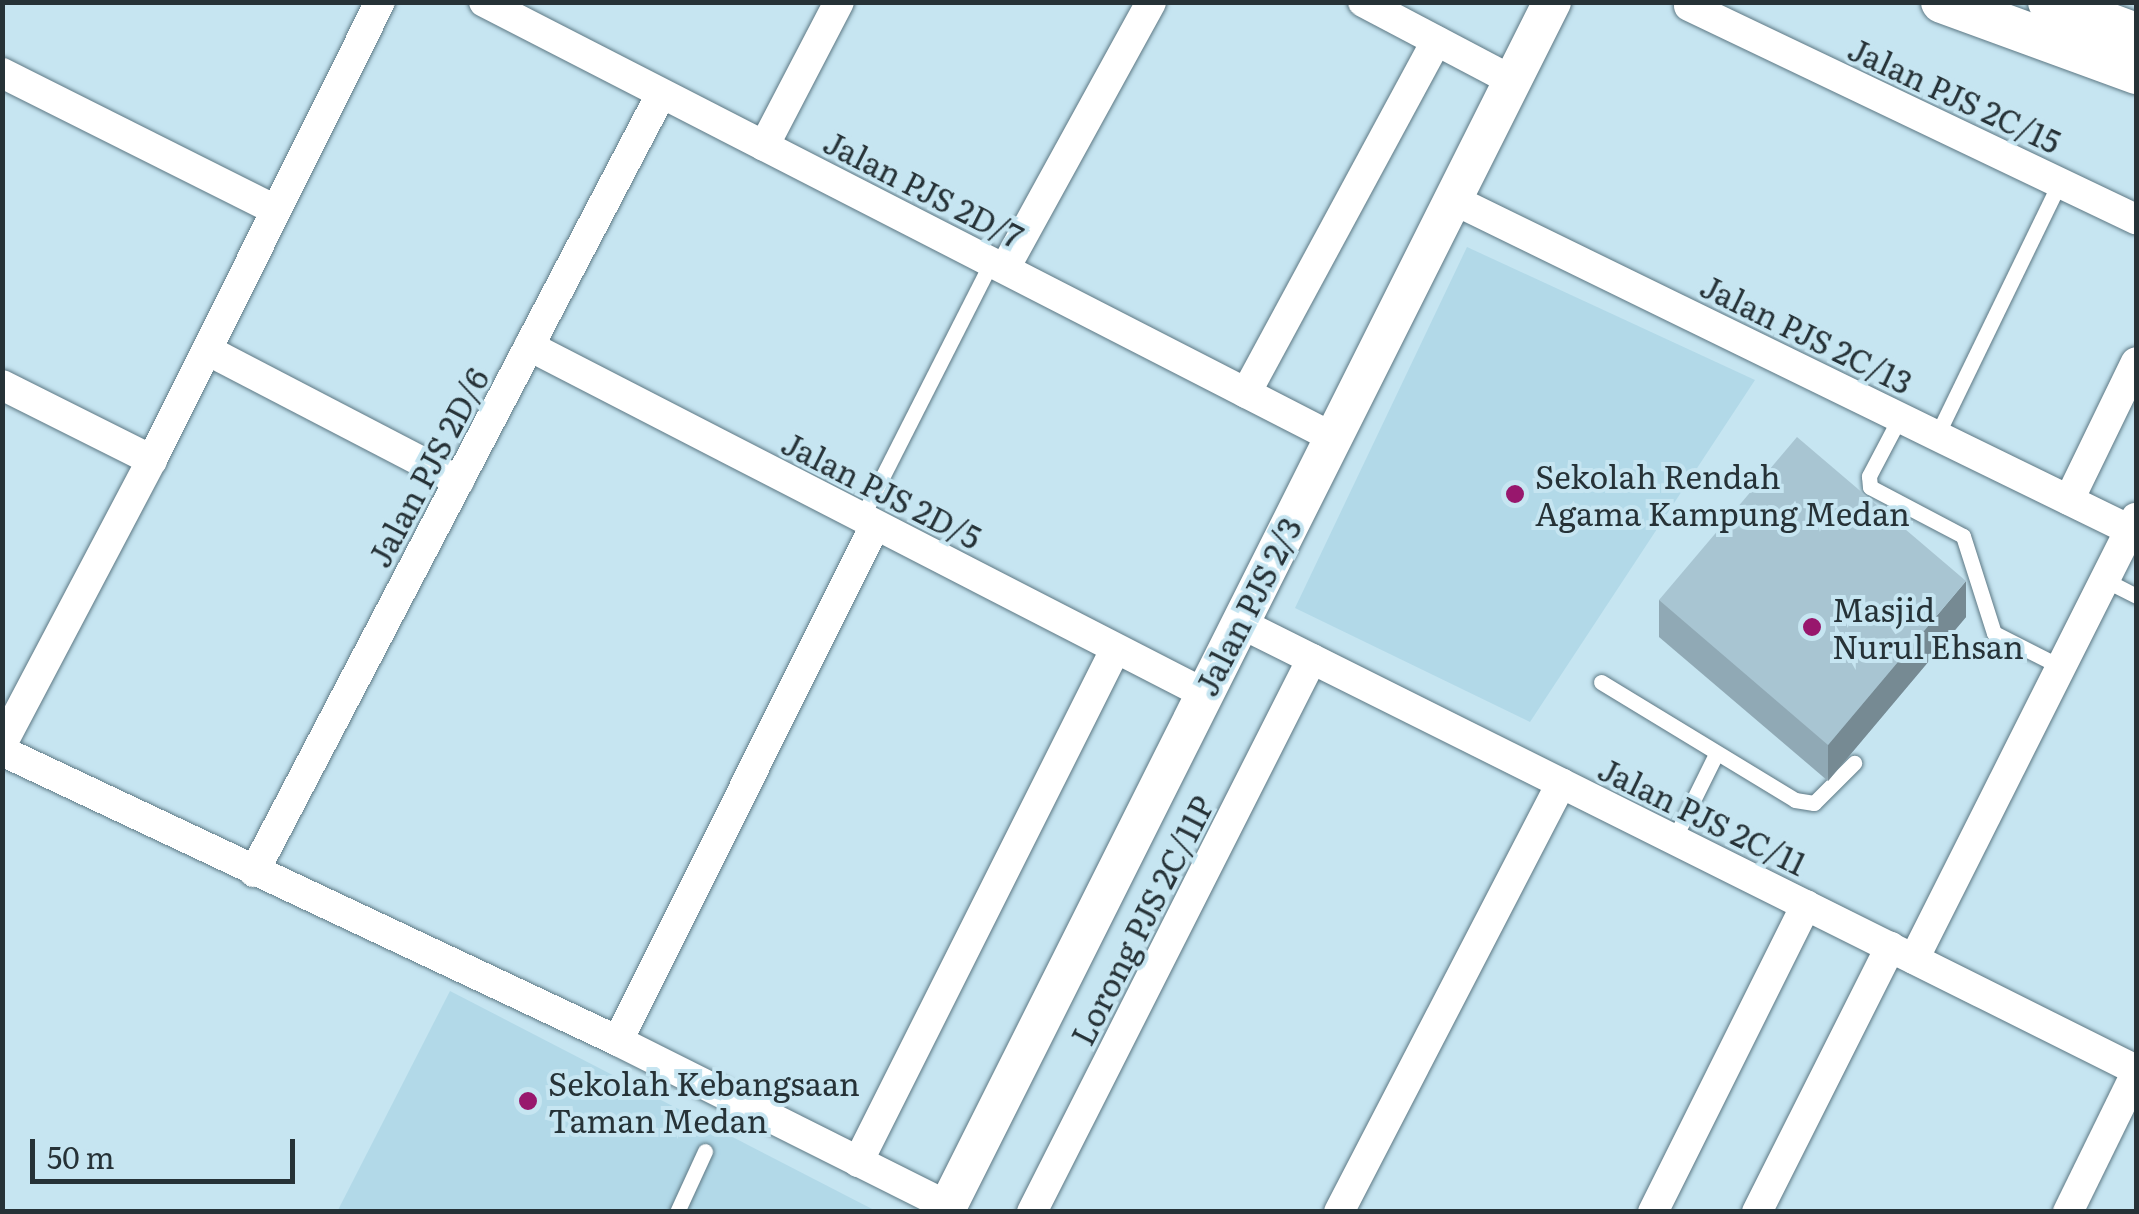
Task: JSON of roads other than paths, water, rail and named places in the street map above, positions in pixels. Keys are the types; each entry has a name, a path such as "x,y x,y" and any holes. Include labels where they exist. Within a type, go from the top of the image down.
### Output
{"main road":[{"path":"1942,2 2082,21 2136,73"}],"street":[{"path":"380,2 274,208 152,460 2,748 254,872 618,1041 946,1209"},
{"name":"Jalan PJS 2D/7","path":"484,2 1332,437"},
{"path":"764,146 839,2"},
{"path":"999,264 1151,2"},
{"path":"1363,2 1513,80"},
{"name":"Jalan PJS 2/3","path":"946,1209 1552,2"},
{"name":"Jalan PJS 2C/15","path":"1689,6 2136,219"},
{"path":"1246,393 1436,41"},
{"path":"2,72 274,208"},
{"name":"Jalan PJS 2D/6","path":"254,872 661,94"},
{"name":"Jalan PJS 2C/13","path":"1452,199 2069,500 2133,524"},
{"name":"Jalan PJS 2D/5","path":"529,346 1203,693"},
{"path":"207,350 459,481"},
{"path":"2069,500 2136,362"},
{"path":"2,385 152,460"},
{"path":"618,1041 868,521"},
{"path":"1757,1212 2061,667 2133,524"},
{"name":"Jalan PJS 2C/11","path":"1238,622 2136,1072"},
{"path":"858,1162 1115,650"},
{"name":"Lorong PJS 2C/11P","path":"1041,1209 1312,660"},
{"path":"1340,1212 1562,783"},
{"path":"1654,1212 1806,905"},
{"path":"2068,1212 2136,1072"}],"lane":[{"path":"1937,435 2060,182"},
{"path":"868,521 999,264"},
{"path":"1900,417 1869,476 1870,488 1963,536 1994,633 2061,667"},
{"path":"2105,580 2136,596"},
{"path":"1602,682 1795,800 1814,803 1854,763"},
{"path":"1674,840 1716,754"},
{"path":"677,1212 706,1151"}],"place":[{"name":"Sekolah Rendah Agama Kampung Medan","path":"1515,494"},
{"name":"Masjid Nurul Ehsan","path":"1812,627"},
{"name":"Sekolah Kebangsaan Taman Medan","path":"528,1101"}]}
